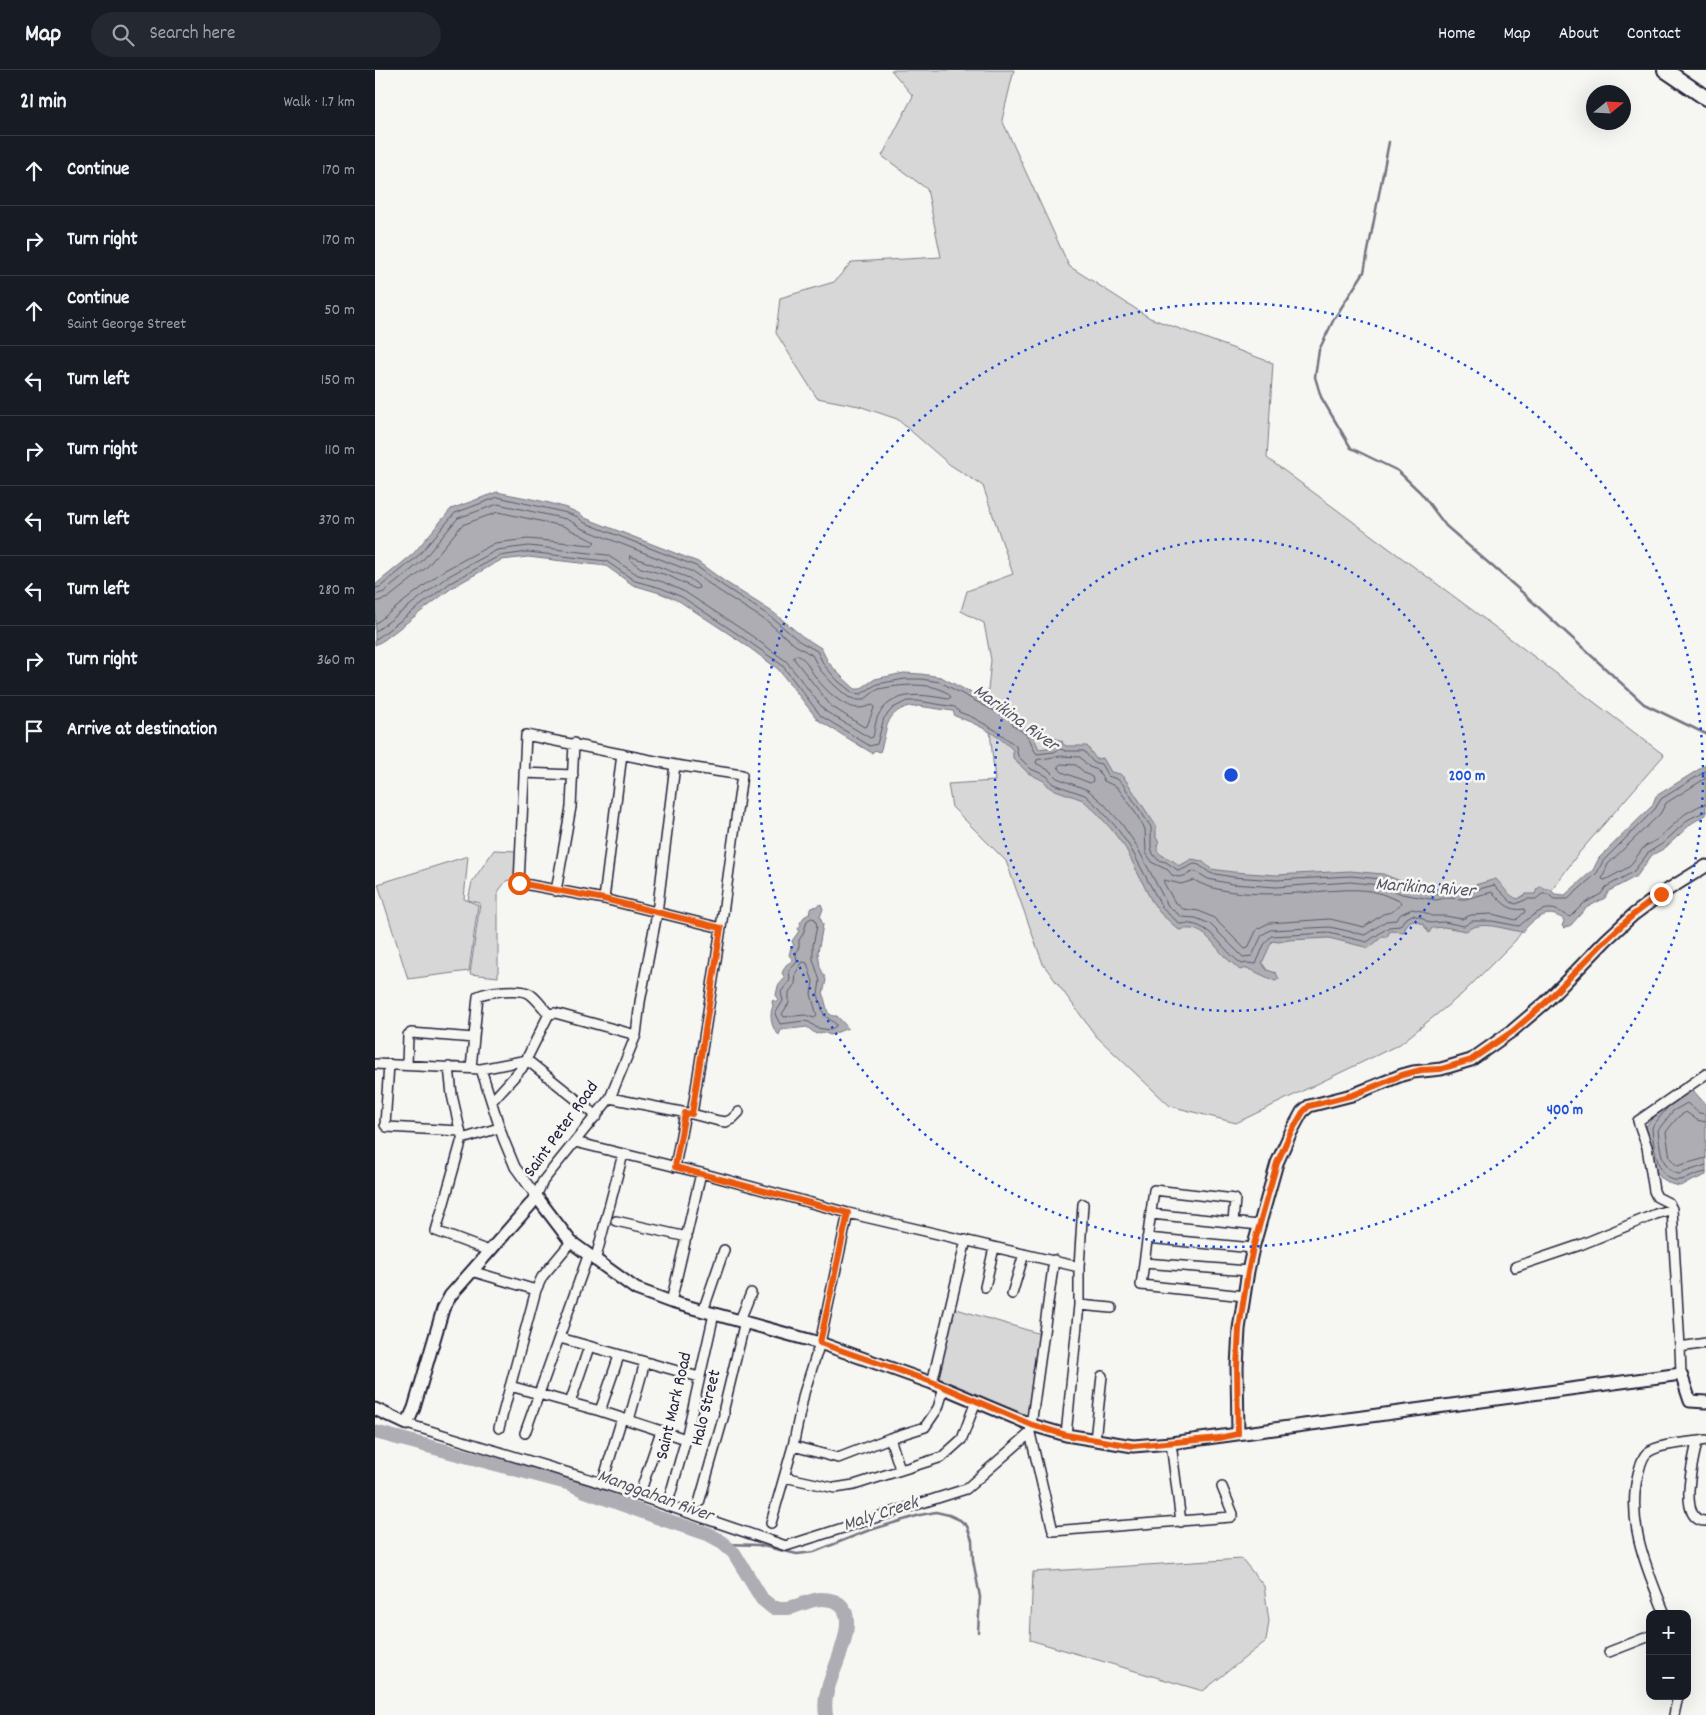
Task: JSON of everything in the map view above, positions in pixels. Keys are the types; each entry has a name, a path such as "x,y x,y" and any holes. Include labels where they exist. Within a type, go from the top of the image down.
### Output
{"main road":[{"path":"1665,70 1706,98"}],"street":[{"path":"675,1167 688,1113 721,928 742,775 675,765 574,743 526,735 519,883 604,899 721,928"},
{"path":"556,891 571,807 574,743"},
{"path":"604,899 622,754"},
{"name":"Saint Peter Road","path":"407,1424 414,1408 443,1309 450,1296 531,1204 537,1196 543,1181 610,1098 636,1035 640,1002 657,913 675,765"},
{"path":"524,773 573,775"},
{"path":"1238,1434 1237,1367 1239,1329 1248,1272 1277,1163 1290,1134 1303,1112 1309,1106 1353,1095 1402,1075 1421,1070 1441,1069 1471,1060 1513,1031 1545,1003 1633,915 1661,894 1706,866"},
{"path":"471,1068 479,996 512,990 528,992 549,1014"},
{"path":"549,1014 555,1013 636,1035"},
{"path":"492,1101 527,1060 549,1014"},
{"path":"407,1065 409,1035 411,1033 475,1038"},
{"path":"375,1064 481,1069 527,1060 597,1116"},
{"path":"389,1064 385,1125 387,1127 461,1135 499,1128"},
{"path":"449,1067 452,1095 461,1135 436,1231 489,1251"},
{"path":"481,1069 499,1128 515,1167 571,1242 591,1259 636,1289 671,1302 820,1343 932,1382 976,1401 1031,1429 1133,1446 1171,1444 1681,1374"},
{"path":"1670,1206 1657,1197 1654,1191 1647,1147 1638,1121 1706,1074"},
{"path":"610,1098 726,1122 733,1119 739,1112"},
{"path":"575,1142 701,1173 848,1213 1079,1267"},
{"path":"525,1433 591,1259 623,1154"},
{"path":"671,1302 701,1173"},
{"path":"1233,1222 1235,1199 1154,1190 1141,1285 1244,1296"},
{"path":"1066,1435 1079,1305 1079,1267 1083,1204"},
{"path":"1515,1267 1580,1245 1649,1217 1670,1206"},
{"path":"1670,1206 1681,1374 1689,1401 1696,1403 1706,1402"},
{"path":"771,1523 793,1446 804,1393 820,1343 848,1213"},
{"path":"1151,1214 1259,1225"},
{"path":"616,1221 687,1237"},
{"path":"1147,1238 1253,1248"},
{"path":"932,1382 966,1240"},
{"path":"499,1428 536,1290 542,1277 571,1242"},
{"path":"985,1287 994,1248"},
{"name":"Saint Mark Road","path":"667,1506 686,1439 699,1377 709,1312 724,1250"},
{"path":"1012,1294 1024,1254"},
{"path":"1054,1260 1031,1429 1053,1531 1181,1522 1233,1516 1222,1488"},
{"path":"1144,1263 1248,1272"},
{"path":"471,1271 536,1290"},
{"name":"Halo Street","path":"699,1503 724,1415 743,1321 751,1293"},
{"path":"1079,1305 1112,1308"},
{"path":"560,1338 699,1377"},
{"path":"1680,1347 1706,1343"},
{"path":"570,1403 589,1347"},
{"path":"600,1411 619,1356"},
{"path":"602,1484 645,1362"},
{"path":"1095,1440 1102,1376"},
{"path":"510,1386 600,1411 686,1439"},
{"path":"793,1446 838,1458 925,1427 938,1408 945,1388"},
{"path":"784,1477 835,1488 854,1485 943,1457 961,1438 976,1401"},
{"path":"375,1409 407,1424 602,1484 786,1546 966,1489 1031,1429"},
{"path":"639,1496 661,1431"},
{"path":"890,1438 900,1470"},
{"path":"1663,1610 1643,1562 1638,1538 1634,1499 1640,1468 1647,1453 1671,1446 1702,1441 1690,1479 1689,1501 1693,1515 1700,1521 1706,1521"},
{"path":"1171,1444 1181,1522"},
{"path":"1609,1652 1646,1638"},
{"path":"1674,1715 1677,1700"}],"shaded area":[{"path":"891,70 1014,70 1002,120 1069,266 1150,318 1273,363 1267,458 1664,755 1578,854 1515,941 1462,994 1400,1044 1236,1123 1170,1106 1096,1036 1043,964 1006,861 952,807 948,784 995,781 987,700 991,660 984,623 961,611 967,591 1013,574 983,486 949,464 897,419 859,406 817,398 776,333 780,298 834,282 852,262 941,257 927,189 882,156 913,96"},
{"path":"494,850 518,851 519,877 506,881 498,892 498,977 470,974 480,903 468,900 472,882"},
{"path":"468,856 464,899 478,905 469,971 408,979 378,884"},
{"path":"953,1308 1044,1335 1035,1421 936,1380"},
{"path":"1242,1559 1264,1586 1269,1621 1266,1641 1203,1691 1030,1640 1033,1572"}],"water":[{"name":"Marikina River","path":"497,492 557,505 578,513 585,518 698,562 774,613 802,636 821,648 828,662 855,689 860,689 875,679 904,673 941,677 1015,716 1016,722 1031,732 1039,749 1056,745 1054,738 1062,741 1066,746 1087,746 1096,759 1103,758 1111,772 1120,774 1125,779 1156,826 1156,838 1159,841 1157,850 1179,866 1192,859 1202,861 1211,869 1233,872 1276,875 1350,871 1383,874 1405,883 1437,889 1444,886 1464,888 1496,879 1508,893 1518,899 1526,894 1535,894 1537,889 1542,886 1544,889 1550,889 1555,894 1565,895 1593,870 1599,858 1652,806 1656,796 1706,765 1706,815 1692,823 1665,848 1652,855 1637,876 1609,891 1605,898 1586,908 1571,925 1564,928 1562,926 1564,921 1562,918 1550,914 1541,916 1523,932 1494,926 1479,926 1466,931 1444,927 1432,928 1429,933 1423,924 1412,920 1407,924 1404,932 1390,931 1387,937 1383,936 1369,948 1329,938 1272,941 1262,963 1267,970 1276,973 1279,979 1275,981 1247,968 1240,970 1225,957 1211,940 1200,932 1187,929 1179,930 1160,913 1151,900 1126,849 1096,812 1083,800 1050,788 1044,781 1028,773 1013,758 1013,750 993,734 955,716 953,711 909,706 895,713 891,718 880,752 875,750 872,753 818,720 778,669 743,643 679,601 633,585 606,566 528,557 501,560 453,587 375,645 375,585 413,554 451,509"},
{"path":"821,904 823,909 820,917 823,925 818,952 820,967 826,980 823,994 828,1013 837,1016 848,1028 830,1035 823,1032 816,1034 807,1027 781,1030 779,1035 771,1021 772,1002 773,1000 776,1002 779,1000 776,995 778,986 785,978 782,973 786,965 792,961 789,955 791,948 794,946 792,941 799,931 800,923 809,914 810,909"},
{"path":"1691,1088 1706,1105 1706,1175 1680,1186 1671,1184 1660,1177 1653,1166 1646,1126 1656,1113"}],"waterway":[{"path":"1389,142 1364,272 1334,319 1319,350 1315,377 1321,397 1351,448 1398,471 1421,493 1446,526 1523,593 1644,704 1706,734"},
{"name":"Manggahan River","path":"375,1432 571,1484 585,1491 708,1534 719,1540 734,1553 762,1599 773,1608 788,1608 818,1599 837,1602 845,1611 847,1623 841,1653 826,1695 826,1715"},
{"name":"Maly Creek","path":"726,1544 758,1545 797,1554 814,1552 867,1531 920,1515 936,1512 949,1515 967,1526 972,1540 973,1560 980,1597 978,1632"}],"route":[{"path":"519,883 604,899 721,928 692,1114 685,1113 675,1167 848,1213 820,1343 932,1382 1032,1425 1066,1435 1133,1446 1171,1444 1238,1434 1237,1367 1239,1329 1248,1272 1277,1163 1290,1134 1303,1112 1309,1106 1353,1095 1402,1075 1461,1064 1491,1048 1545,1003 1633,915 1661,894"}]}
